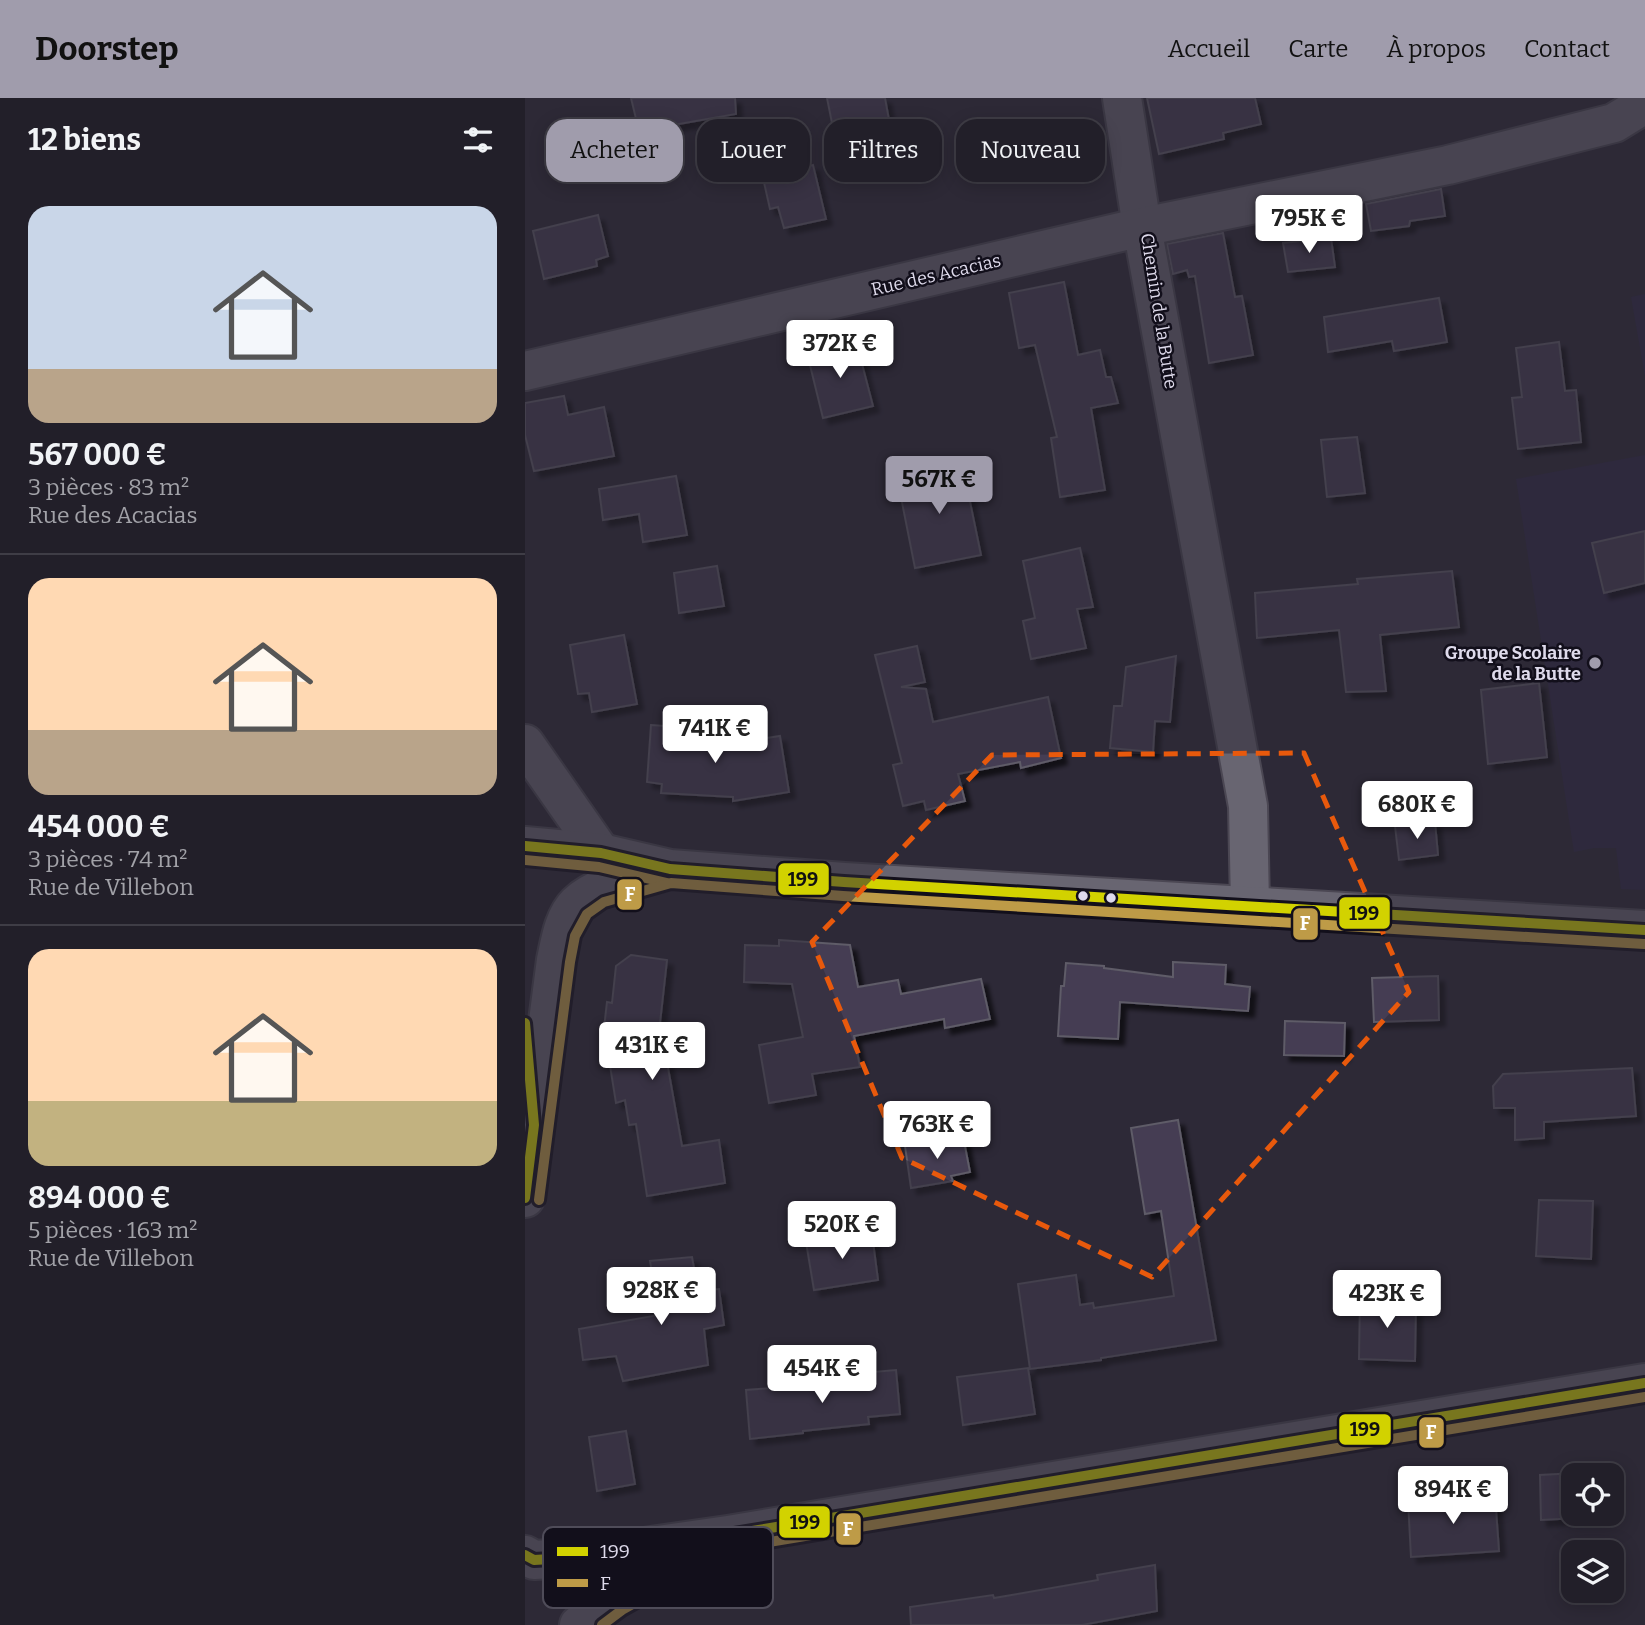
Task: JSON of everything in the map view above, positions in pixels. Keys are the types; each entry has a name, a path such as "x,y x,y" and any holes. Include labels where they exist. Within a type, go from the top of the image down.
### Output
{"main road":[{"path":"1122,98 1142,227"},
{"name":"Chemin de la Butte","path":"1250,905 1248,806 1142,227 1448,165 1614,123 1645,104"},
{"name":"Rue des Acacias","path":"525,371 1142,227"},
{"path":"525,744 601,853"},
{"path":"525,846 601,853 670,869 844,882 1645,930"},
{"path":"525,1198 562,931 576,905 598,889 670,869"},
{"path":"525,1023 534,1125"},
{"path":"773,1528 1645,1383"},
{"path":"525,1555 534,1560 543,1559"},
{"path":"579,1625 601,1608"}],"highlighted area":[{"path":"1304,753 1409,992 1152,1277 902,1158 812,942 992,755"}],"shaded area":[{"path":"1645,294 1645,376 1631,297"},
{"name":"Groupe Scolaire de la Butte","path":"1645,455 1645,890 1621,889 1616,848 1574,852 1516,479"}],"building":[{"path":"631,98 735,98 736,114 683,123 683,119 636,119"},
{"path":"827,98 885,98 889,119 831,119"},
{"path":"1147,98 1255,98 1261,124 1223,133 1224,139 1159,154"},
{"path":"813,165 826,219 784,228 778,207 770,209 764,182 810,182 810,166"},
{"path":"1441,189 1445,216 1410,221 1409,226 1371,231 1366,204"},
{"path":"598,215 608,256 596,260 597,266 544,279 533,231"},
{"path":"1223,233 1235,297 1242,296 1253,355 1209,363 1195,276 1189,277 1187,270 1173,274 1167,244"},
{"path":"1331,238 1335,267 1288,272 1283,243"},
{"path":"1064,282 1078,355 1100,350 1106,377 1111,377 1118,403 1091,408 1105,490 1060,497 1051,438 1057,437 1035,345 1019,348 1009,293"},
{"path":"1439,298 1447,342 1394,351 1392,341 1328,352 1324,317"},
{"path":"856,341 873,406 823,418 807,353"},
{"path":"1559,342 1565,391 1576,390 1581,442 1518,449 1512,398 1522,397 1516,348"},
{"path":"564,396 568,415 604,407 614,456 534,471 525,435 525,403"},
{"path":"1357,437 1365,493 1327,497 1321,440"},
{"path":"962,463 981,555 915,568 897,477"},
{"path":"676,476 687,535 643,542 639,514 603,520 599,489"},
{"path":"1645,531 1645,583 1604,593 1592,543"},
{"path":"1080,548 1093,607 1077,609 1086,648 1031,659 1023,621 1035,618 1023,561"},
{"path":"717,566 724,606 679,613 674,573"},
{"path":"1452,571 1459,627 1380,635 1386,691 1346,692 1339,630 1257,638 1255,593 1358,584 1357,579"},
{"path":"624,635 637,704 592,712 589,693 578,694 570,645"},
{"path":"917,646 925,682 901,687 926,689 933,722 1048,697 1061,758 1021,768 1020,762 958,774 965,801 926,810 924,801 903,806 893,765 902,763 875,655"},
{"path":"1176,656 1170,722 1155,721 1153,752 1110,748 1114,706 1122,706 1126,667"},
{"path":"1539,683 1547,757 1488,764 1481,690"},
{"path":"651,725 704,729 702,748 780,736 789,792 733,801 733,797 661,793 662,784 647,782"},
{"path":"1435,822 1438,855 1399,860 1395,826"},
{"path":"779,940 850,945 858,987 898,980 901,994 981,979 990,1019 945,1028 944,1019 854,1036 860,1067 812,1074 816,1095 769,1103 759,1045 803,1037 792,984 744,982 745,945 779,946"},
{"path":"631,955 667,960 660,1023 682,1146 719,1140 725,1183 647,1196 636,1124 629,1125 625,1100 616,1103 604,1028 607,1002 612,1003 616,966"},
{"path":"1173,962 1226,965 1225,984 1250,987 1248,1011 1120,1002 1118,1039 1058,1036 1061,986 1064,986 1066,963 1173,977"},
{"path":"1438,976 1439,1020 1374,1022 1372,978"},
{"path":"1285,1021 1345,1023 1344,1056 1284,1055"},
{"path":"1632,1068 1636,1116 1544,1122 1544,1138 1515,1140 1515,1108 1494,1108 1493,1086 1503,1074"},
{"path":"1178,1120 1216,1340 1030,1369 1018,1284 1076,1275 1080,1305 1093,1303 1094,1308 1174,1296 1161,1211 1145,1214 1131,1128"},
{"path":"963,1136 970,1172 951,1176 953,1181 911,1188 905,1146"},
{"path":"1539,1200 1593,1201 1591,1259 1536,1256"},
{"path":"872,1234 878,1280 814,1290 806,1242"},
{"path":"692,1257 698,1291 719,1289 724,1325 704,1329 708,1365 623,1381 616,1356 583,1360 579,1329 659,1315 650,1261"},
{"path":"1360,1299 1416,1301 1415,1361 1359,1359"},
{"path":"1028,1368 1035,1414 963,1425 957,1377"},
{"path":"896,1370 900,1414 868,1417 869,1424 750,1439 746,1390 840,1383 839,1375"},
{"path":"626,1431 635,1484 597,1491 589,1437"},
{"path":"1561,1474 1561,1519 1541,1520 1540,1475"},
{"path":"1495,1495 1499,1551 1411,1557 1408,1500"},
{"path":"1155,1565 1157,1611 1082,1625 911,1625 910,1607 993,1595 994,1598 1098,1580 1097,1575"}],"transit line":[{"name":"199","path":"525,846 601,853 670,869 844,882 1645,930"},
{"name":"F","path":"525,860 599,867 667,883"},
{"name":"F","path":"539,1200 575,936 587,914 604,902 671,883 843,896 1644,944"},
{"name":"199","path":"525,1023 534,1125 525,1198"},
{"name":"199","path":"773,1528 1645,1383"},
{"name":"F","path":"773,1541 1645,1397"},
{"name":"199","path":"525,1555 534,1560 543,1559"},
{"name":"F","path":"602,1625 626,1608"}],"place":[{"name":"Groupe Scolaire de la Butte","path":"1595,663"}]}
